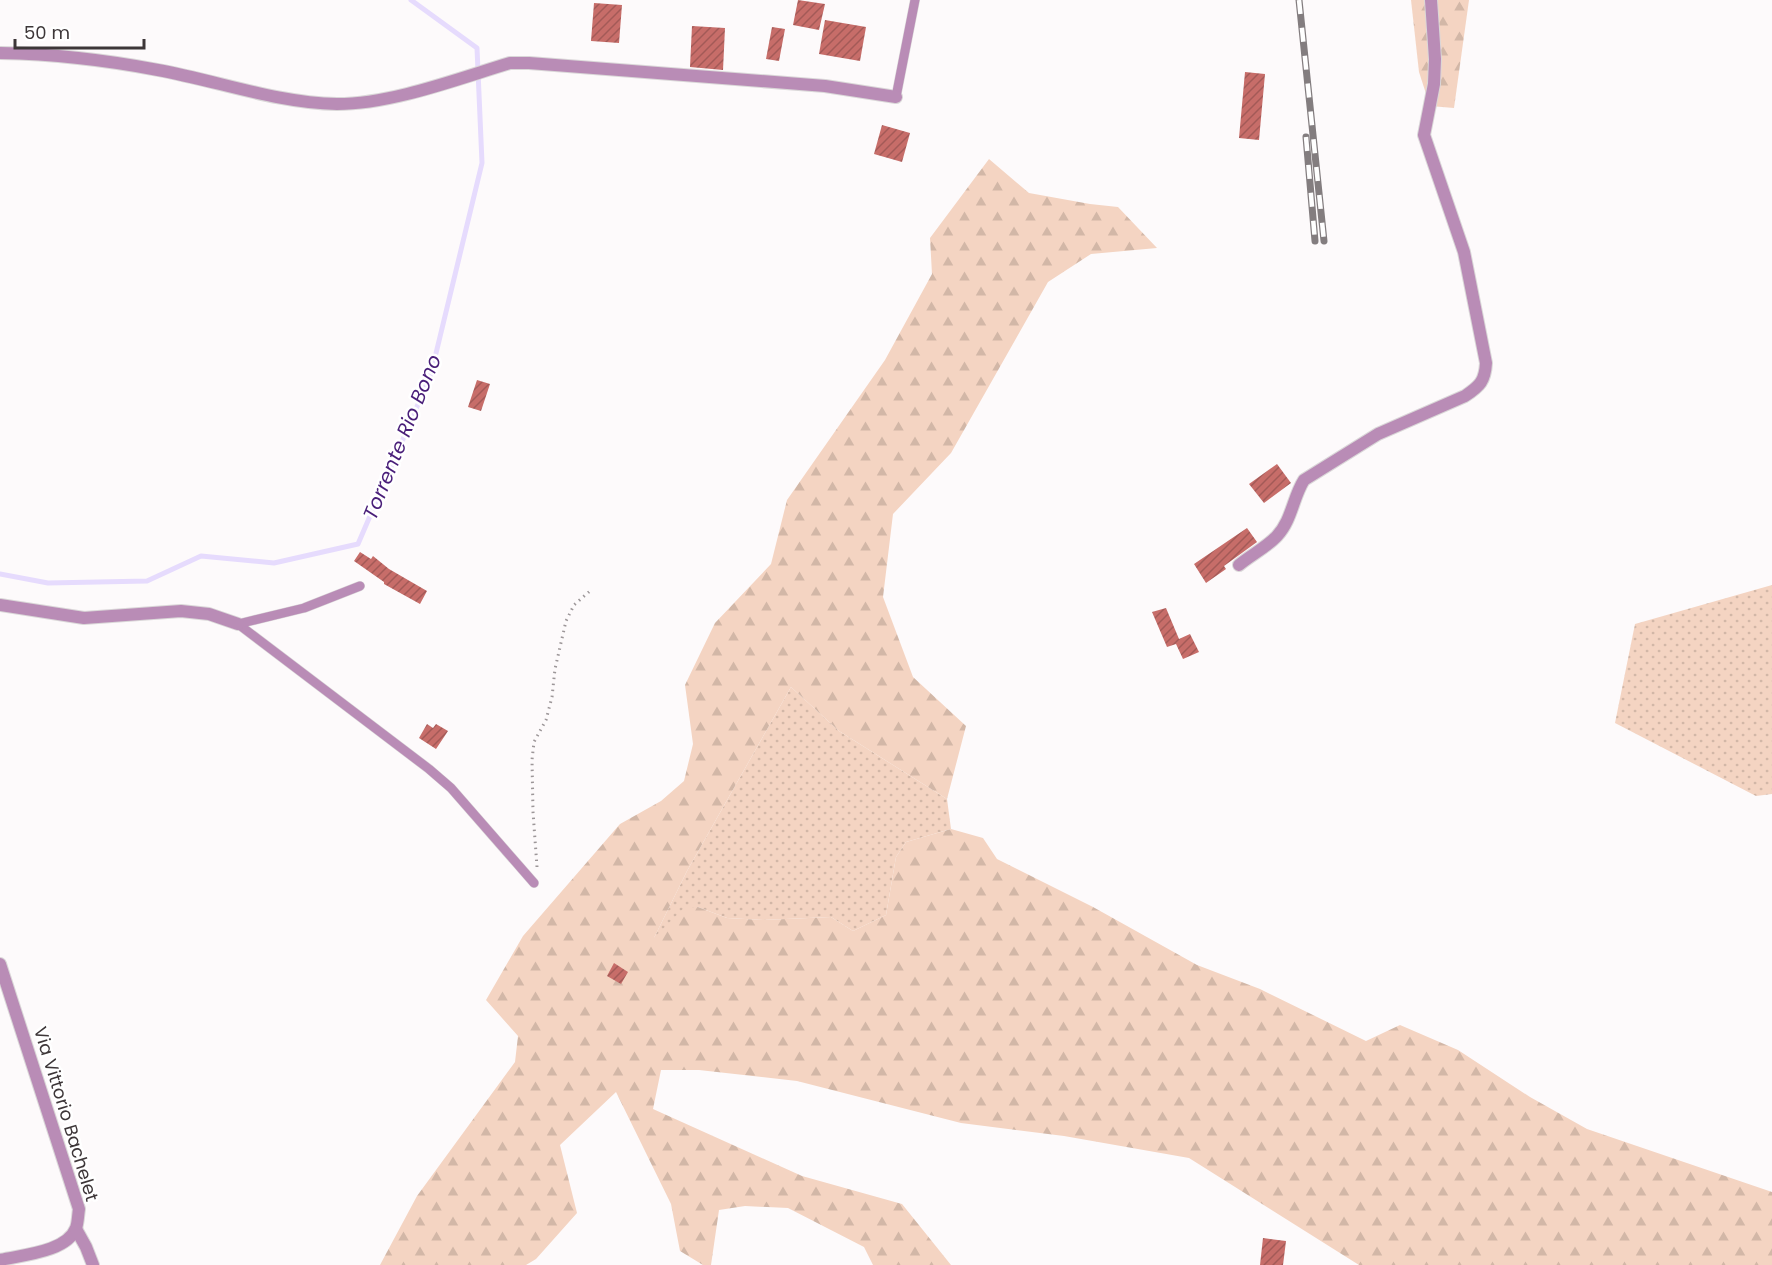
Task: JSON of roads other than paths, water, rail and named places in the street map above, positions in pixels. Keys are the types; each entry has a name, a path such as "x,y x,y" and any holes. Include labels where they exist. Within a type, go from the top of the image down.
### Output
{"street":[{"path":"1239,565 1278,535 1294,506 1304,480 1378,434 1465,396 1478,387 1485,374 1486,363 1464,252 1424,135 1434,84 1435,59 1431,0"},
{"path":"0,53 45,54 158,70 289,99 338,104 388,98 510,63 825,86 896,97"},
{"path":"0,605 84,618 182,611 209,614 238,624"},
{"name":"Via Vittorio Bachelet","path":"0,964 79,1209 76,1229 66,1241 51,1249 0,1260"},
{"path":"76,1229 93,1265"}],"lane":[{"path":"896,97 915,0"},
{"path":"238,624 304,608 360,586"},
{"path":"238,624 451,788 534,883"}],"waterway":[{"name":"Torrente Rio Bono","path":"0,574 48,583 147,581 201,556 274,563 358,544 431,374 482,163 477,48 411,0"}],"railway":[{"path":"1299,0 1324,241"},
{"path":"1306,137 1315,241"}]}
